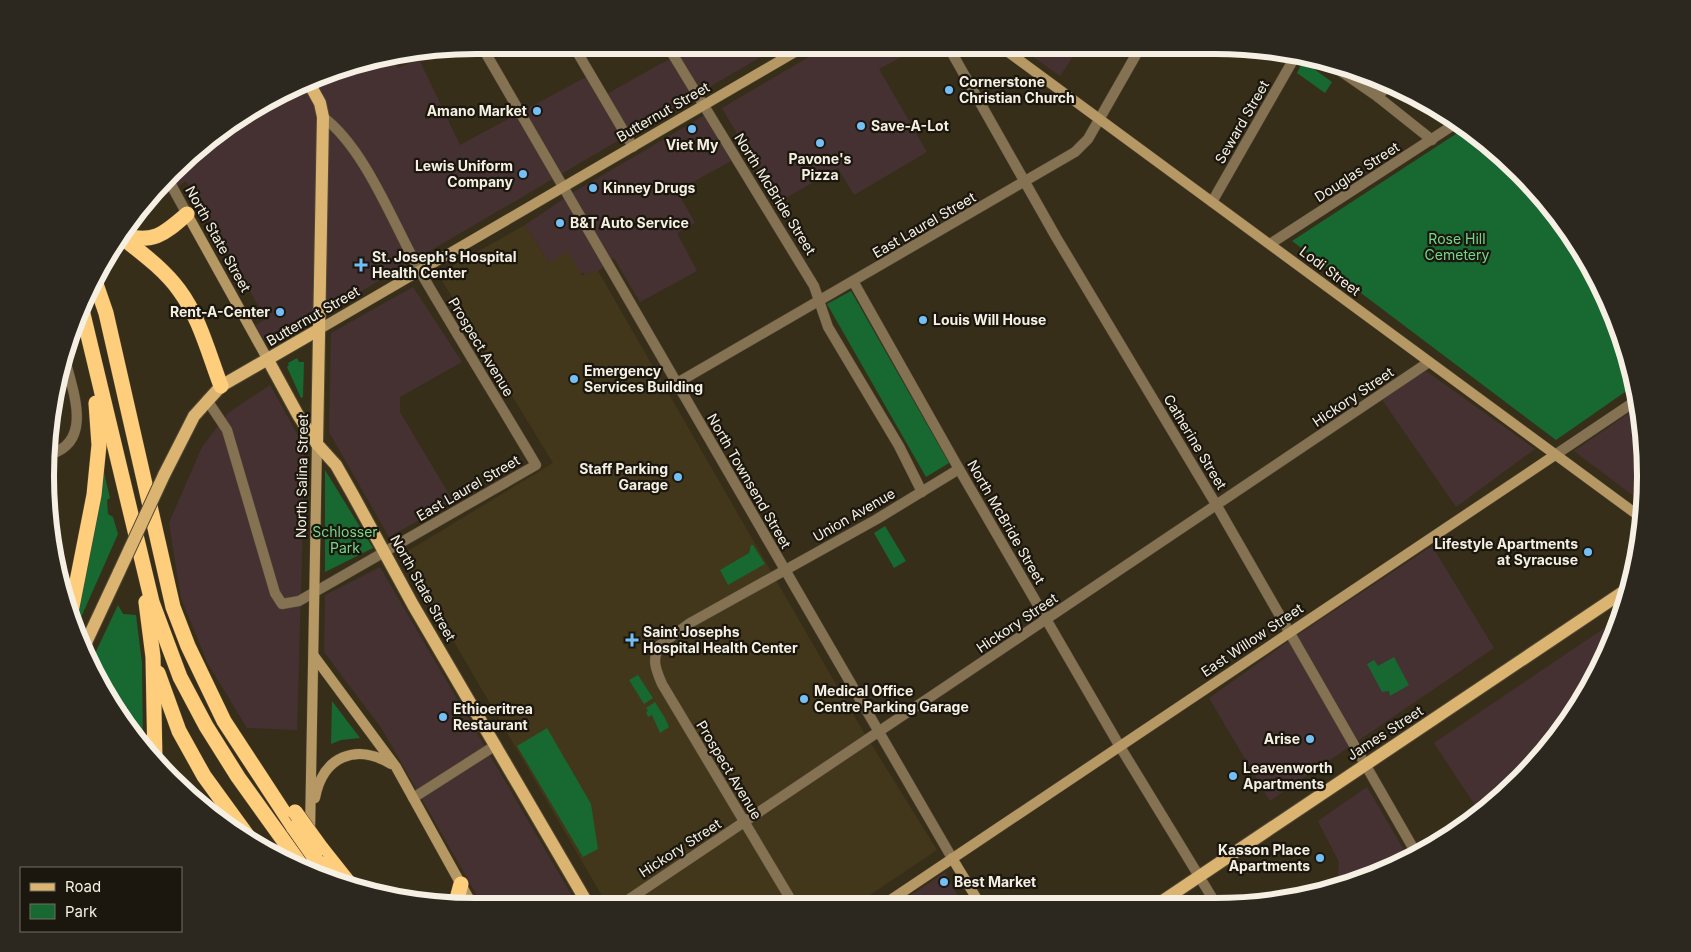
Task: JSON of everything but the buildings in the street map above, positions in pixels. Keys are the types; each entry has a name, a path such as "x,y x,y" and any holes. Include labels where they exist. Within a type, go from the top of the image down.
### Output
{"highway":[{"path":"128,236 150,239 168,231 187,214"},
{"path":"126,239 155,264 179,289 193,313 221,386"},
{"path":"97,288 106,313 173,607 192,655 224,721 294,828 313,862"},
{"path":"84,319 152,602 180,678 238,778 294,856 313,862 327,871"},
{"path":"73,602 94,495 99,445 92,354"},
{"path":"139,548 153,657 155,749"},
{"path":"153,657 179,731 204,776 241,827"},
{"path":"235,740 295,812 313,862"},
{"path":"457,897 461,884"}],"main road":[{"name":"North Salina Street","path":"311,87 320,103 323,117 317,444"},
{"name":"Butternut Street","path":"87,640 186,428 207,400 221,386 318,330"},
{"name":"North State Street","path":"268,360 298,415 317,444 336,465 414,605 584,898"},
{"name":"James Street","path":"1167,898 1620,594"}],"street":[{"name":"North Townsend Street","path":"486,54 878,732 976,898"},
{"path":"578,54 633,147"},
{"name":"North McBride Street","path":"672,54 796,254 814,286 828,327 899,446 922,492"},
{"name":"Butternut Street","path":"318,330 421,272 792,54"},
{"name":"Catherine Street","path":"953,54 1025,182 1217,506 1414,849"},
{"name":"Lodi Street","path":"1011,54 1635,513"},
{"name":"East Laurel Street","path":"677,383 1076,152 1088,139 1136,54"},
{"name":"Seward Street","path":"1212,202 1292,61"},
{"path":"1345,74 1378,97 1432,140"},
{"path":"1378,97 1384,89"},
{"name":"Prospect Avenue","path":"323,117 337,127 370,177 421,272 536,465"},
{"name":"Douglas Street","path":"1270,244 1452,126"},
{"name":"North State Street","path":"170,185 268,360"},
{"name":"North McBride Street","path":"853,281 959,470 1119,745 1212,898"},
{"name":"Hickory Street","path":"631,898 1429,362"},
{"path":"55,452 68,445 74,438 78,423 67,371"},
{"name":"East Laurel Street","path":"207,400 227,430 275,593 282,604 299,601 536,465"},
{"name":"East Willow Street","path":"893,898 1119,745 1631,404"},
{"name":"North Salina Street","path":"313,862 311,821 317,444"},
{"name":"Union Avenue","path":"660,646 690,623 959,470"},
{"name":"Prospect Avenue","path":"660,646 654,661 662,684 790,898"},
{"path":"314,656 396,767 468,898"},
{"path":"413,798 496,745"},
{"path":"311,821 321,777 336,760 362,753 378,756 396,767"}],"shaded area":[{"path":"682,54 766,54 365,289 266,342 254,326 266,319 186,181 154,204 177,177 241,125 289,97 340,76 367,68 394,62 398,68 419,59 460,145 586,77 600,98"},
{"path":"814,54 907,54 879,69 927,152 854,195 838,168 777,203 722,108"},
{"path":"1029,54 1075,54 1060,76"},
{"path":"705,115 731,161 677,191 695,223 677,233 697,271 640,302 614,258 598,271 589,275 549,263 525,225 574,192"},
{"name":"Saint Josephs Hospital Health Center","path":"525,225 549,263 568,251 582,275 598,271 860,726 937,850 865,898 603,898 403,554 553,463 438,274"},
{"path":"413,287 462,362 400,397 400,412 453,501 389,537 329,432 331,333"},
{"path":"1426,371 1535,449 1456,507 1381,398"},
{"path":"270,385 305,448 297,730 247,728 207,662 181,598 169,523 202,447 228,413"},
{"path":"1632,411 1636,448 1636,498 1574,451"},
{"path":"1432,546 1494,648 1270,801 1209,698 1299,634"},
{"path":"380,567 573,898 478,898 382,729 324,652 325,595"},
{"path":"1609,625 1594,663 1581,687 1550,733 1514,775 1476,807 1434,743"},
{"path":"1367,787 1406,853 1340,879 1338,875 1339,862 1318,821"},
{"path":"945,872 959,898 907,898"}],"green space":[{"path":"1302,63 1308,64 1332,82 1325,93 1297,73"},
{"name":"Rose Hill Cemetery","path":"1459,132 1514,177 1566,241 1594,289 1605,314 1615,340 1628,390 1556,440 1292,241"},
{"path":"851,291 949,463 926,477 827,304"},
{"path":"297,358 299,362 304,362 303,397 301,398 287,367 288,363"},
{"path":"103,468 110,498 107,500 108,514 113,517 118,534 79,621 75,609"},
{"name":"Schlosser Park","path":"325,470 373,548 325,572"},
{"path":"885,526 906,561 894,568 874,533"},
{"path":"751,545 753,545 765,564 728,585 720,570 749,553"},
{"path":"118,605 123,614 136,615 142,663 143,735 129,716 128,708 120,703 110,687 94,656"},
{"path":"1394,657 1409,685 1390,696 1389,691 1382,692 1367,664 1374,660 1378,666"},
{"path":"638,675 653,698 644,704 629,680"},
{"path":"332,701 360,738 341,740 331,744"},
{"path":"655,702 669,727 660,733 652,715 648,717 646,712 648,711 646,708"},
{"path":"547,728 591,804 598,849 583,857 517,746"}],"place":[{"name":"Cornerstone Christian Church","path":"949,90"},
{"name":"Amano Market","path":"537,111"},
{"name":"Save-A-Lot","path":"861,126"},
{"name":"Viet My","path":"692,129"},
{"name":"Pavone's Pizza","path":"820,143"},
{"name":"Lewis Uniform Company","path":"523,174"},
{"name":"Kinney Drugs","path":"593,188"},
{"name":"B&T Auto Service","path":"560,223"},
{"name":"St. Joseph's Hospital Health Center","path":"361,265"},
{"name":"Rent-A-Center","path":"280,312"},
{"name":"Louis Will House","path":"923,320"},
{"name":"Emergency Services Building","path":"574,379"},
{"name":"Staff Parking Garage","path":"678,477"},
{"name":"Lifestyle Apartments at Syracuse","path":"1588,552"},
{"name":"Saint Josephs Hospital Health Center","path":"632,640"},
{"name":"Medical Office Centre Parking Garage","path":"804,699"},
{"name":"Ethioeritrea Restaurant","path":"443,717"},
{"name":"Arise","path":"1310,739"},
{"name":"Leavenworth Apartments","path":"1233,776"},
{"name":"Kasson Place Apartments","path":"1320,858"},
{"name":"Best Market","path":"944,882"}]}
